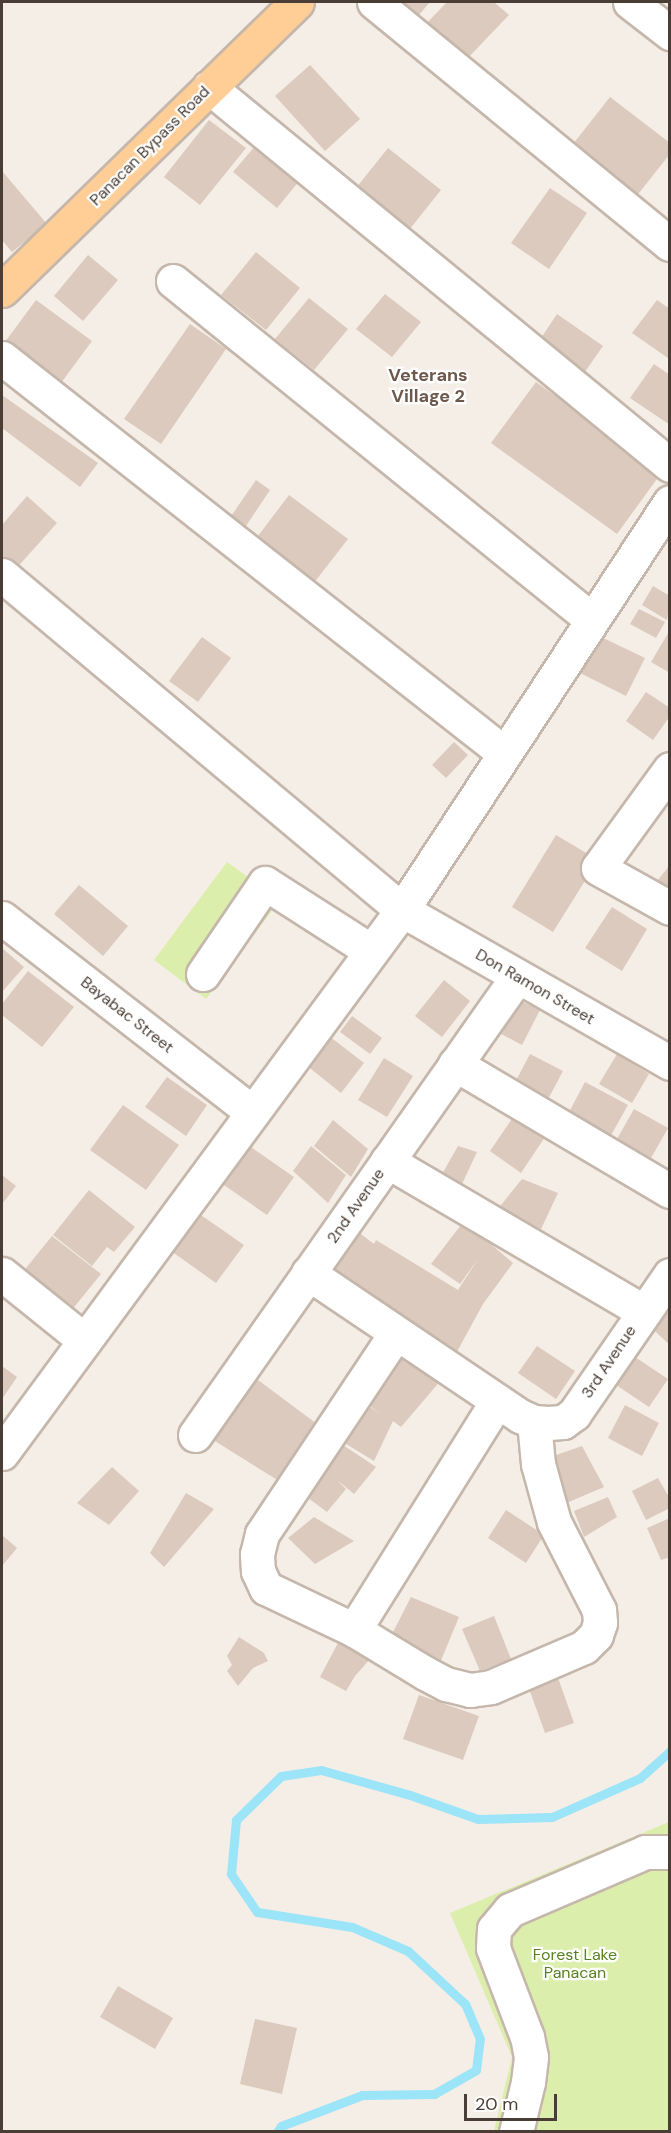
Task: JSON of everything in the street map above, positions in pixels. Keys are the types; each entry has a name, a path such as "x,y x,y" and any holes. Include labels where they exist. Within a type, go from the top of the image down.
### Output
{"main road":[{"name":"Panacan Bypass Road","path":"2,290 297,2"}],"street":[{"path":"374,2 669,244"},
{"path":"630,2 669,33"},
{"path":"209,87 669,465"},
{"path":"172,281 591,619"},
{"path":"2,358 504,753"},
{"path":"2,1453 402,910 669,502"},
{"name":"Don Ramon Street","path":"2,575 402,910 669,1063"},
{"path":"669,769 598,868 669,908"},
{"path":"203,974 265,883 371,951"},
{"name":"Bayabac Street","path":"2,918 252,1112"},
{"name":"2nd Avenue","path":"195,1435 517,977"},
{"path":"455,1064 669,1191"},
{"path":"387,1161 644,1312"},
{"path":"308,1273 497,1401 534,1422 538,1464 554,1522 599,1610 600,1623 591,1642 491,1688 470,1690 446,1684 354,1630 266,1588 258,1571 257,1554 262,1534 396,1333"},
{"path":"2,1274 84,1340"},
{"name":"3rd Avenue","path":"534,1422 563,1422 574,1414 669,1275"},
{"path":"354,1630 497,1401"},
{"path":"516,2132 528,2082 531,2057 527,2037 493,1948 494,1929 510,1910 645,1852 669,1852"}],"green space":[{"path":"227,862 280,900 206,999 154,960"},
{"name":"Forest Lake Panacan","path":"669,1822 669,2131 494,2131 512,2057 450,1913"}],"building":[{"path":"393,2 430,2 413,22"},
{"path":"447,2 494,2 509,15 464,62 425,25"},
{"path":"310,65 360,119 325,151 275,96"},
{"path":"610,97 670,143 670,154 631,203 566,153"},
{"path":"209,120 246,148 200,205 164,177"},
{"path":"256,145 300,180 277,208 233,172"},
{"path":"388,148 441,190 405,235 352,193"},
{"path":"2,171 47,224 12,252 2,240"},
{"path":"550,188 587,213 549,269 511,243"},
{"path":"256,252 300,288 266,330 221,295"},
{"path":"88,255 118,280 83,321 54,296"},
{"path":"385,294 421,322 392,357 356,329"},
{"path":"309,298 348,329 314,370 275,339"},
{"path":"36,300 92,341 61,383 5,342"},
{"path":"657,300 670,309 668,358 632,333"},
{"path":"557,314 603,346 582,376 537,344"},
{"path":"190,324 226,349 161,444 124,419"},
{"path":"654,364 670,375 670,425 630,398"},
{"path":"536,382 662,472 617,534 491,443"},
{"path":"2,395 98,463 80,487 2,428"},
{"path":"256,480 270,490 242,532 227,522"},
{"path":"289,495 348,539 313,584 255,540"},
{"path":"27,496 57,523 13,572 2,562 2,525"},
{"path":"653,586 670,596 667,620 642,605"},
{"path":"639,609 665,622 656,638 630,624"},
{"path":"670,630 670,673 651,662"},
{"path":"597,635 645,658 626,696 578,672"},
{"path":"202,637 231,658 198,702 169,681"},
{"path":"646,692 670,708 670,716 653,740 626,721"},
{"path":"454,742 468,755 446,778 432,765"},
{"path":"556,835 598,860 553,932 512,907"},
{"path":"670,865 670,899 653,886"},
{"path":"79,885 128,926 103,956 54,914"},
{"path":"612,907 647,929 622,971 585,948"},
{"path":"2,948 24,967 2,992"},
{"path":"28,971 74,1007 42,1047 2,1015 2,1004"},
{"path":"444,980 470,1001 442,1037 415,1016"},
{"path":"512,997 540,1010 522,1045 490,1028"},
{"path":"352,1016 382,1038 370,1054 340,1032"},
{"path":"329,1036 364,1063 341,1093 306,1065"},
{"path":"530,1054 563,1071 546,1103 513,1086"},
{"path":"617,1054 649,1074 632,1103 599,1084"},
{"path":"384,1058 413,1076 387,1117 358,1100"},
{"path":"167,1077 207,1105 186,1136 145,1107"},
{"path":"585,1082 628,1105 610,1137 568,1114"},
{"path":"123,1105 179,1145 146,1190 90,1150"},
{"path":"634,1109 668,1128 651,1158 617,1139"},
{"path":"514,1116 545,1137 521,1173 490,1151"},
{"path":"333,1120 368,1149 351,1177 314,1146"},
{"path":"248,1145 294,1177 267,1215 221,1183"},
{"path":"311,1146 346,1175 328,1203 293,1171"},
{"path":"458,1146 477,1152 462,1184 441,1176"},
{"path":"2,1175 16,1186 2,1204"},
{"path":"522,1179 558,1193 541,1229 497,1210"},
{"path":"89,1190 135,1227 114,1252 107,1247 92,1266 53,1235"},
{"path":"198,1213 244,1245 216,1283 171,1251"},
{"path":"464,1221 513,1263 483,1304 453,1359 323,1272 353,1228 374,1244 376,1240 458,1290 478,1259 460,1284 431,1264"},
{"path":"52,1236 101,1274 71,1311 22,1273"},
{"path":"670,1298 670,1345 646,1323"},
{"path":"537,1346 575,1371 556,1399 518,1373"},
{"path":"396,1351 442,1379 401,1427 393,1421 374,1461 333,1436 359,1400 381,1414 367,1404"},
{"path":"632,1355 668,1379 649,1407 613,1383"},
{"path":"2,1366 17,1377 2,1399"},
{"path":"250,1374 317,1424 279,1481 207,1436"},
{"path":"625,1405 659,1423 642,1456 608,1438"},
{"path":"337,1441 376,1467 354,1494 337,1480 346,1489 327,1512 296,1489"},
{"path":"582,1446 604,1487 564,1504 545,1459"},
{"path":"112,1467 139,1491 109,1525 77,1503"},
{"path":"658,1478 670,1499 670,1508 646,1520 632,1491"},
{"path":"186,1493 214,1509 164,1567 150,1553"},
{"path":"608,1497 617,1517 584,1537 574,1511"},
{"path":"506,1510 544,1535 526,1563 488,1538"},
{"path":"314,1517 354,1541 315,1564 288,1538"},
{"path":"670,1518 670,1557 661,1560 647,1528"},
{"path":"2,1535 17,1548 2,1566"},
{"path":"411,1597 459,1617 437,1670 390,1638"},
{"path":"494,1616 511,1659 480,1671 462,1629"},
{"path":"239,1637 264,1653 268,1661 253,1668 238,1686 227,1671 232,1665 227,1656"},
{"path":"339,1641 371,1658 355,1676 346,1691 320,1677"},
{"path":"556,1672 574,1723 545,1733 527,1683"},
{"path":"419,1695 479,1716 463,1760 403,1739"},
{"path":"118,1986 173,2018 155,2049 100,2017"},
{"path":"255,2019 297,2028 282,2094 240,2084"}],"waterway":[{"path":"277,2132 281,2126 362,2095 434,2094 476,2070 480,2039 465,2004 408,1951 352,1927 257,1912 231,1874 236,1820 281,1776 321,1770 410,1795 478,1819 552,1817 640,1778 670,1751"}],"district":[{"name":"Veterans Village 2","path":"428,386"}]}
